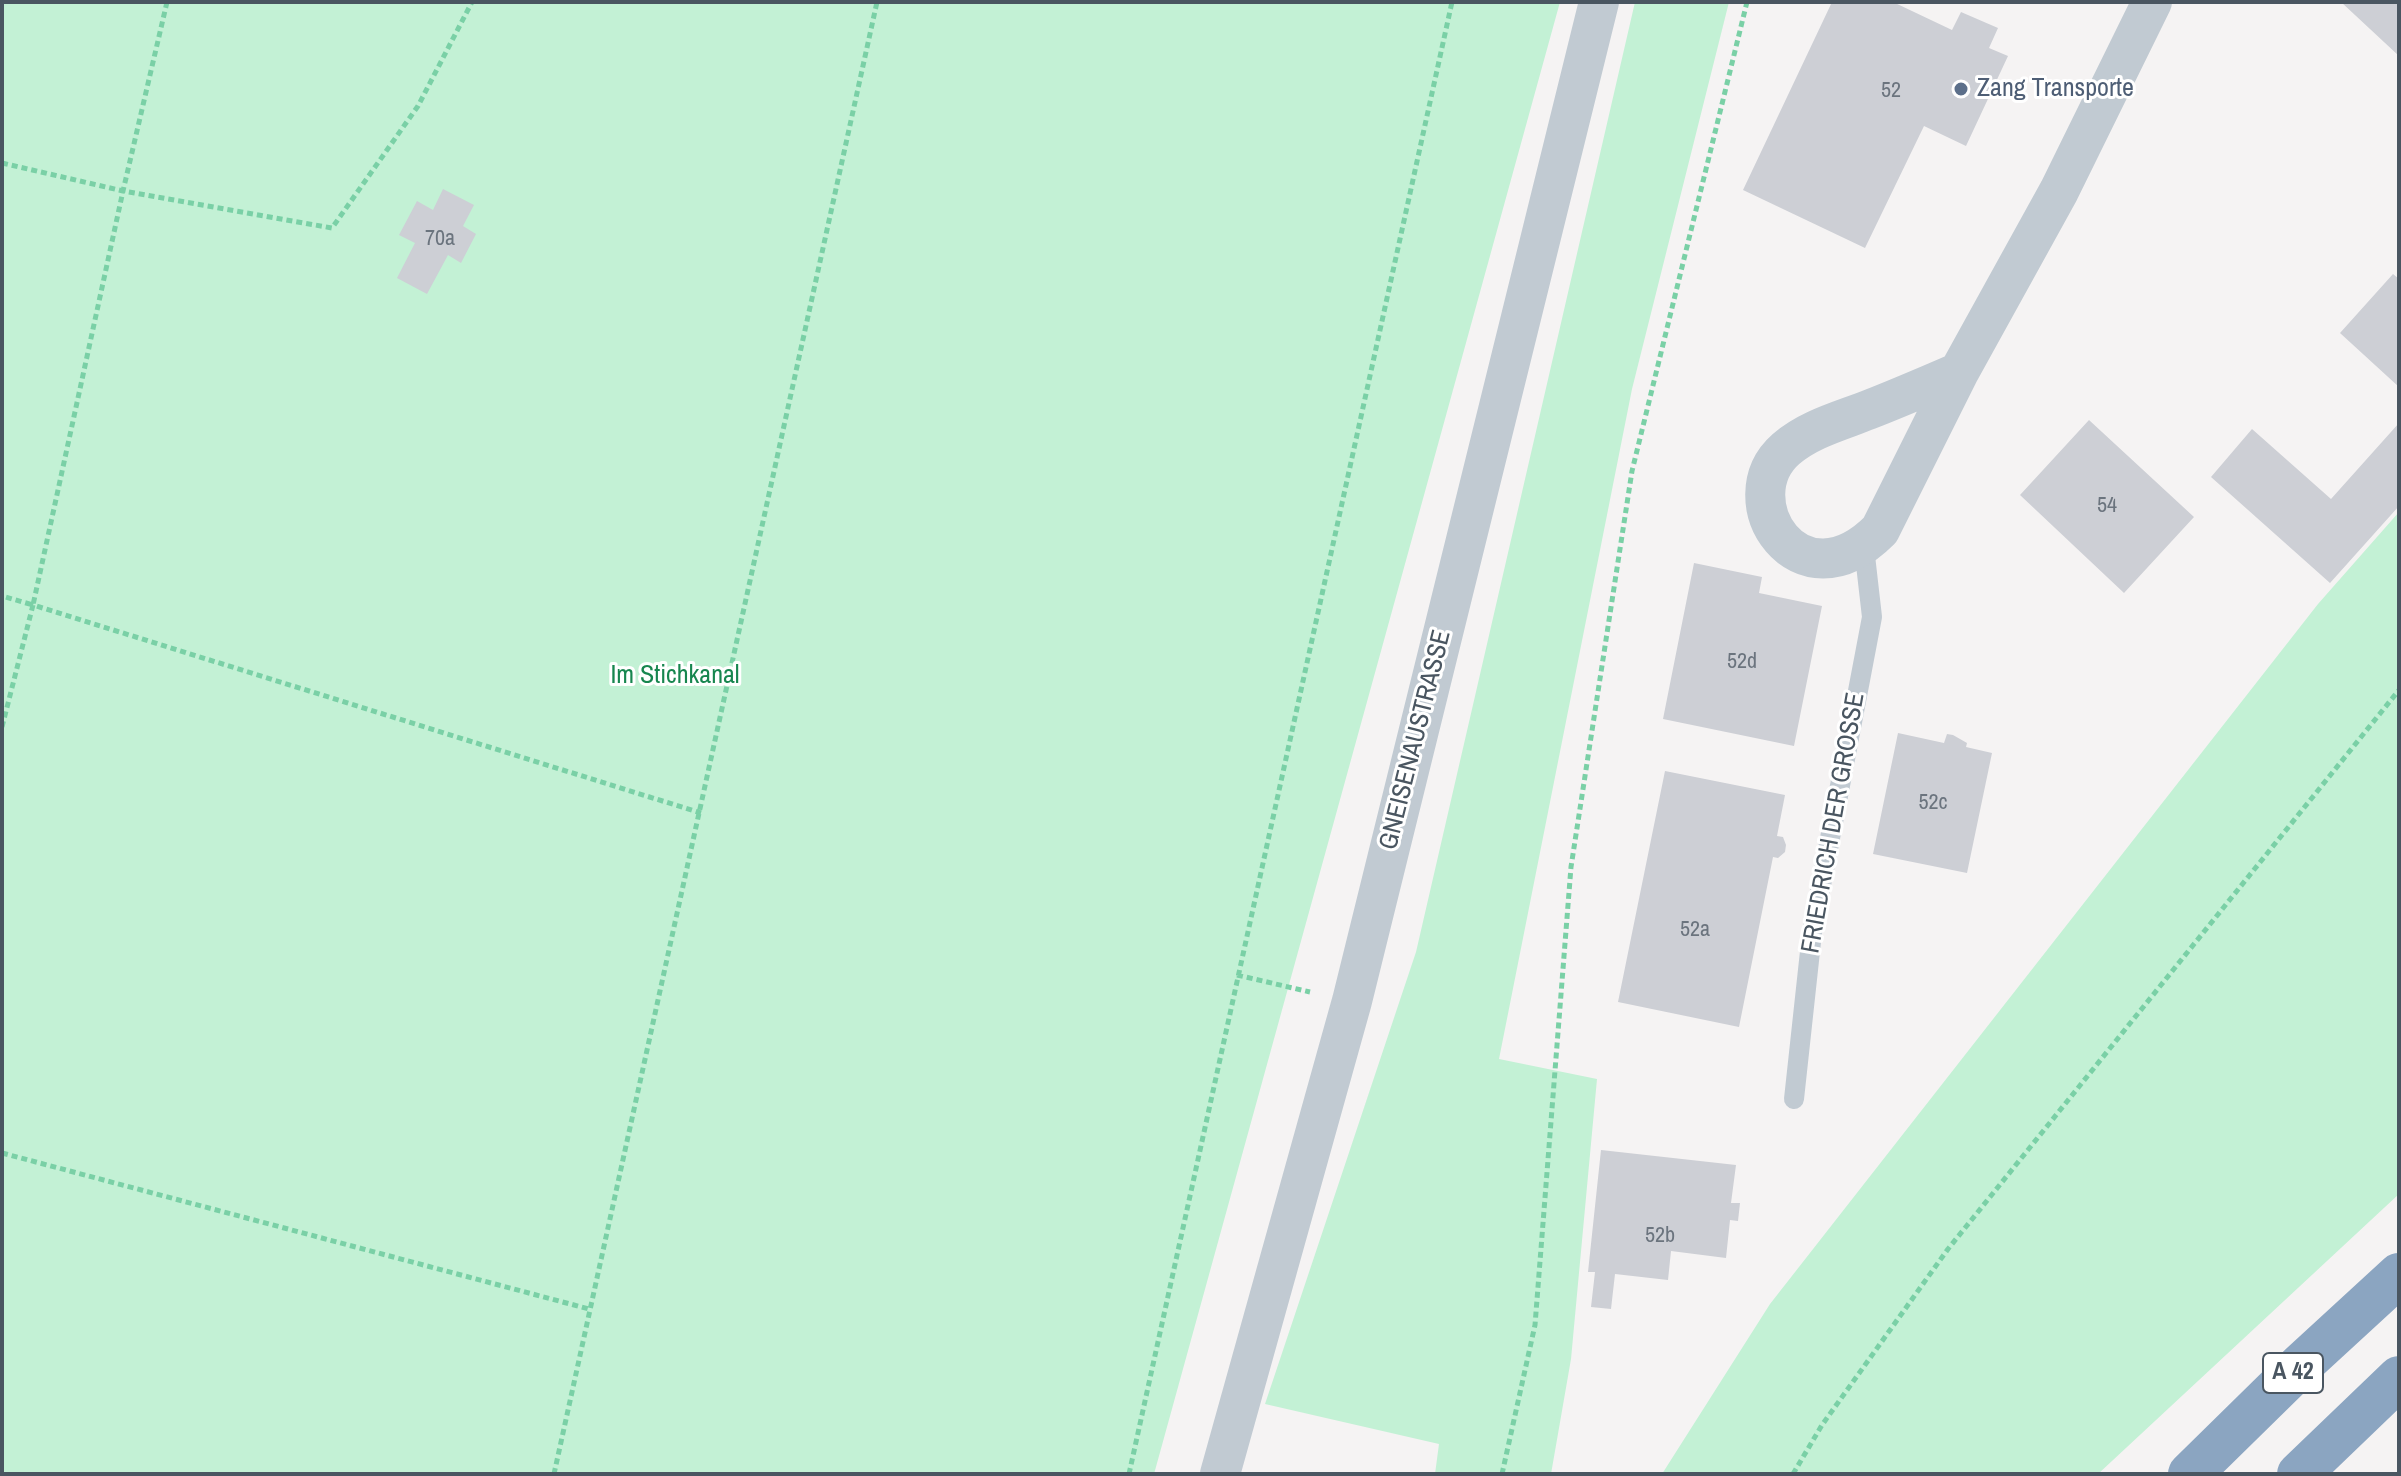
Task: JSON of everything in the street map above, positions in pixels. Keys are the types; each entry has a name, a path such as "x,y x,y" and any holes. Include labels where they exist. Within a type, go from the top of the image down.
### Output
{"highway":[{"name":"A 42","path":"2190,1474 2399,1275"},
{"path":"2299,1474 2399,1378"}],"street":[{"name":"GNEISENAUSTRASSE","path":"1220,1474 1352,1001 1599,2"},
{"path":"1959,372 1805,435 1783,452 1769,472 1764,491 1767,512 1775,530 1793,551 1815,560 1839,559 1864,547 1880,530 1959,372 2059,191 2152,2"}],"lane":[{"name":"FRIEDRICH DER GROSSE","path":"1794,1099 1812,933 1872,617 1864,547"}],"path":[{"path":"2,727 33,605 167,2"},
{"path":"2,163 123,191 332,228 418,106 472,2"},
{"path":"554,1474 877,2"},
{"path":"1129,1474 1452,2"},
{"path":"1502,1474 1535,1325 1571,867 1632,471 1747,2"},
{"path":"2,596 701,813"},
{"path":"1793,1474 1822,1425 1948,1249 2399,690"},
{"path":"1237,975 1352,1001"},
{"path":"2,1153 589,1309"}],"green space":[{"name":"Im Stichkanal","path":"2,2 1560,2 1154,1474 2,1474"},
{"path":"1635,2 1729,2 1632,389 1499,1059 1597,1079 1571,1359 1551,1474 1435,1474 1439,1444 1265,1404 1416,952"},
{"path":"2399,512 2399,1194 2098,1474 1662,1474 1770,1304 2318,604"}],"building":[{"path":"1832,2 1893,2 1952,30 1961,12 1998,28 1989,48 2008,56 1966,146 1924,126 1865,248 1743,190"},
{"path":"2341,2 2399,2 2399,56"},
{"path":"443,189 474,205 463,226 476,234 461,263 448,255 427,294 397,278 415,243 399,235 417,201 433,210"},
{"path":"2393,274 2399,279 2399,387 2340,333"},
{"path":"2089,420 2194,517 2124,593 2020,495"},
{"path":"2399,423 2399,506 2330,583 2211,477 2252,429 2331,499"},
{"path":"1694,563 1762,577 1759,593 1822,606 1794,746 1663,719"},
{"path":"1898,733 1944,743 1947,734 1953,735 1967,743 1966,747 1992,753 1967,873 1873,854"},
{"path":"1665,771 1785,795 1777,836 1783,837 1785,852 1778,858 1773,857 1739,1027 1618,1002"},
{"path":"1601,1150 1736,1165 1731,1203 1740,1203 1738,1221 1730,1220 1726,1258 1671,1251 1668,1280 1615,1274 1611,1309 1591,1307 1595,1272 1588,1272"}],"place":[{"name":"Zang Transporte","path":"1961,89"}]}
